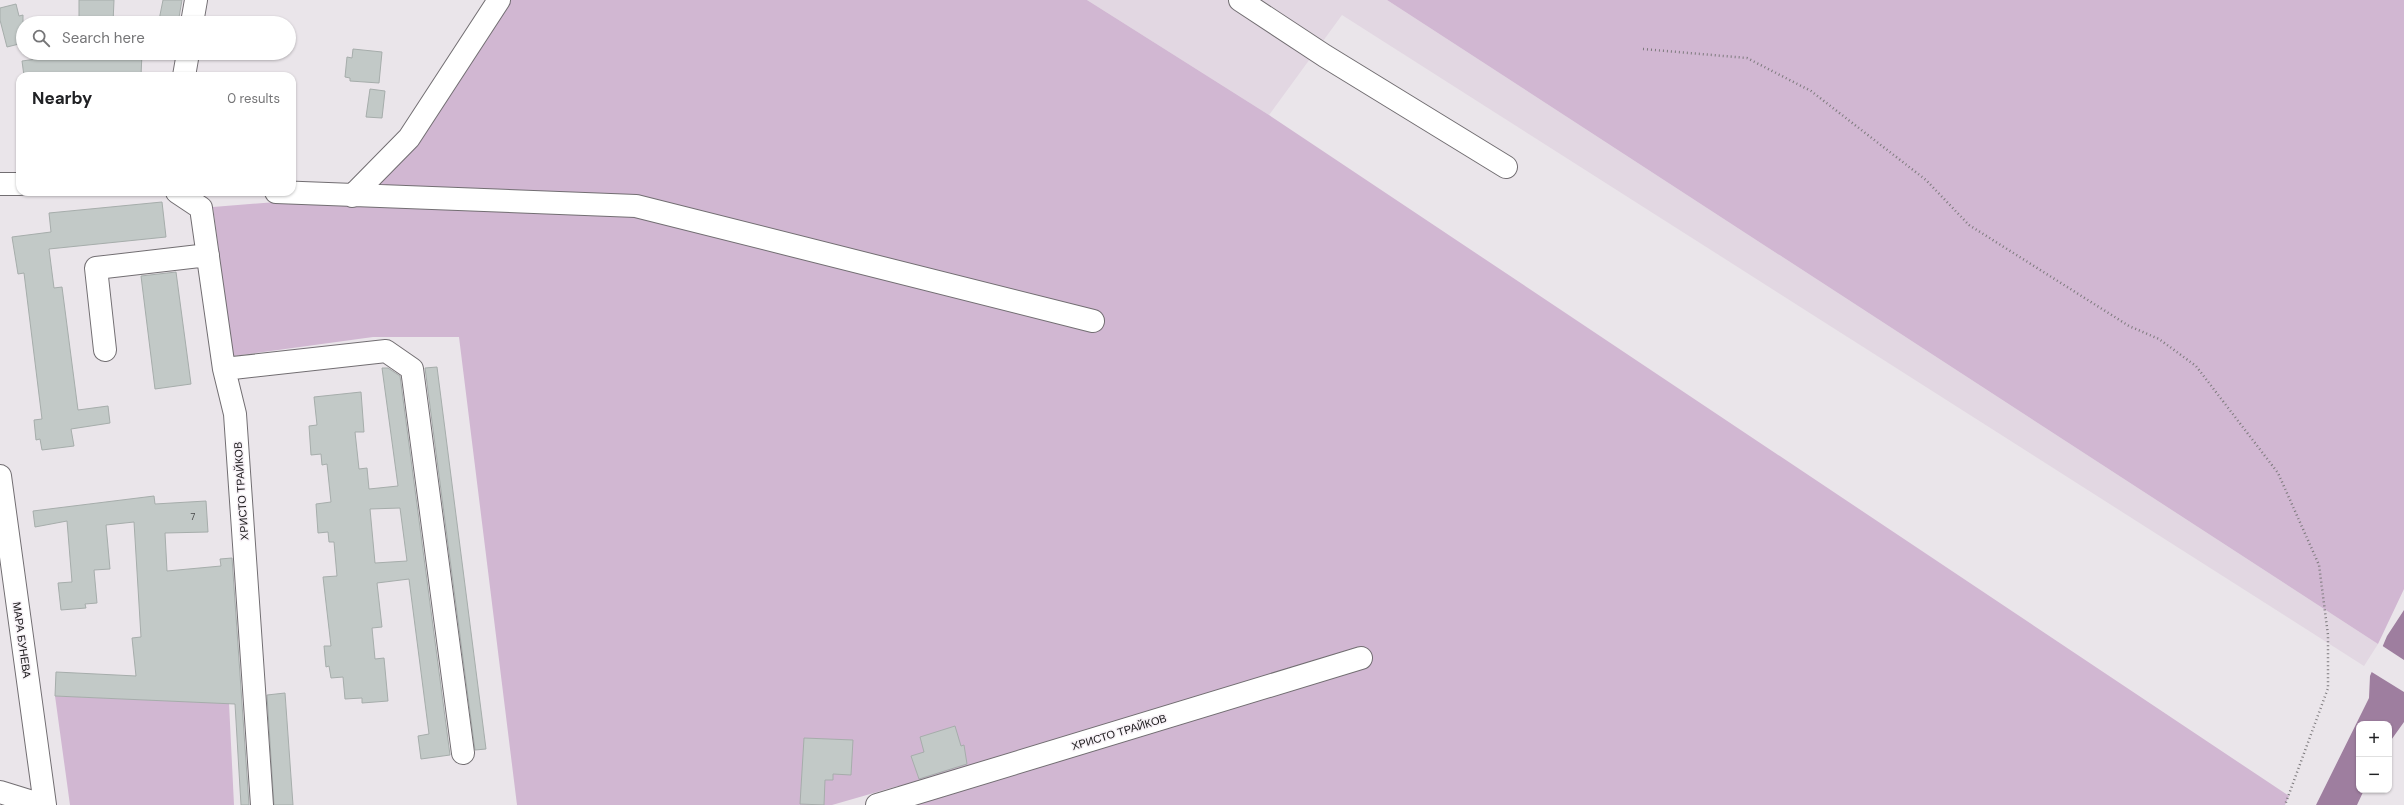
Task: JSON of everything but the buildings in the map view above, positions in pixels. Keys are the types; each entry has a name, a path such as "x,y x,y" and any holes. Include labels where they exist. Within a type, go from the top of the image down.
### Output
{"street":[{"path":"193,16 196,0"},
{"path":"352,196 408,138 499,0"},
{"path":"1240,0 1325,56 1506,167"},
{"path":"185,72 187,60"},
{"path":"0,184 16,184"},
{"path":"296,193 636,206 1094,321"},
{"name":"ХРИСТО ТРАЙКОВ","path":"183,196 201,208 224,369 235,414 262,805"},
{"path":"105,350 96,268 208,255"},
{"path":"224,369 386,351 412,369 463,753"},
{"name":"МАРА БУНЕВА","path":"0,476 44,805"},
{"name":"ХРИСТО ТРАЙКОВ","path":"877,805 1361,658"},
{"path":"0,792 44,805"}],"path":[{"path":"1643,49 1747,58 1811,91 1926,180 1969,225 2129,326 2159,339 2196,366 2278,473 2319,565 2328,629 2328,688 2285,805"}],"shaded area":[{"path":"499,0 1087,0 1269,115 2289,796 2285,805 899,805 898,786 832,805 517,805 459,337 373,337 233,356 213,207 352,196"},
{"path":"1087,0 1387,0 2378,644 2364,666 1342,15 1269,115"},
{"path":"1387,0 2404,0 2404,589 2378,644"},
{"path":"2404,610 2404,722 2392,739 2392,721 2358,721 2369,698 2370,676 2387,636"},
{"path":"55,696 229,703 234,805 70,805"},
{"path":"2356,724 2356,793 2363,793 2357,805 2316,805"}],"pier":[{"path":"2381,645 2404,660 2404,692 2370,671"}]}
